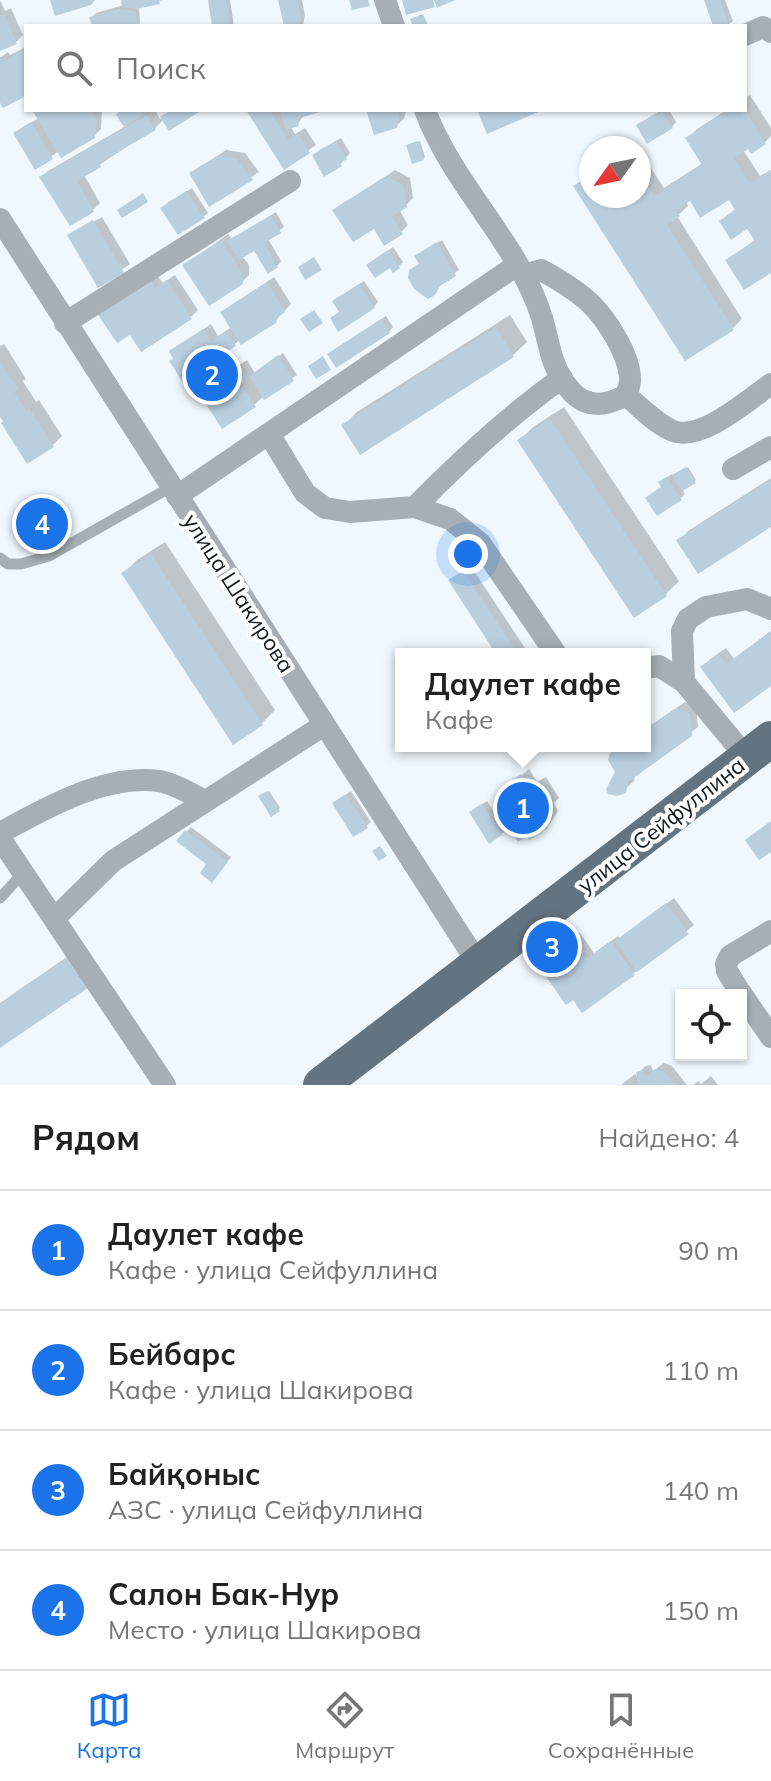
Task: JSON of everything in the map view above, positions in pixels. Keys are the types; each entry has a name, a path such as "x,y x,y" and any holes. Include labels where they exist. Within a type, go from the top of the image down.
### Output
{"main road":[{"name":"улица Сейфуллина","path":"321,1085 759,749"}],"street":[{"path":"385,0 393,24"},
{"path":"747,34 763,27 771,32"},
{"path":"174,491 269,434 520,270 541,270 567,284 591,304 613,334 628,364 631,381 626,395 610,404 594,404 573,394 547,344 542,318 520,270 456,171 433,132 426,112"},
{"path":"65,323 290,181"},
{"name":"улица Шакирова","path":"0,219 479,965"},
{"path":"415,507 460,461 562,378"},
{"path":"626,395 673,432 690,434 722,419 771,384"},
{"path":"269,434 305,493 325,508 350,512 415,507 450,519 480,543 552,648"},
{"path":"733,469 771,447"},
{"path":"684,682 682,631 688,619 706,607 747,599 771,609"},
{"path":"651,667 659,666 684,682 759,749"},
{"path":"54,919 113,861 324,725"},
{"path":"165,1085 0,836 53,803 119,783 161,781 206,801"},
{"path":"771,931 730,956 726,964 738,989 771,1037"}],"lane":[{"path":"0,558 8,564 21,564 49,556 174,491"},
{"path":"0,898 23,873"}],"building":[{"path":"50,0 95,0 91,5 55,16"},
{"path":"121,0 159,0 160,4 137,9 122,7"},
{"path":"208,0 226,0 230,24 212,24"},
{"path":"278,0 297,0 302,21 300,24 284,24"},
{"path":"349,0 368,0 370,6 352,10"},
{"path":"402,0 433,0 435,7 406,15"},
{"path":"434,0 455,0 437,8"},
{"path":"704,0 720,0 728,24 712,24"},
{"path":"118,9 136,11 137,24 91,24 89,17"},
{"path":"4,14 17,44 0,51 0,16"},
{"path":"423,14 428,24 412,24 410,19"},
{"path":"24,50 24,97 3,108 0,103 0,56 3,61"},
{"path":"33,112 91,112 96,116 95,138 61,158"},
{"path":"119,112 148,112 124,127 116,115"},
{"path":"168,112 199,112 169,131 160,117"},
{"path":"247,112 270,112 288,140 298,134 310,153 284,170"},
{"path":"281,112 320,112 297,119 299,126 286,130"},
{"path":"367,112 398,112 397,128 374,135"},
{"path":"478,112 538,112 487,134"},
{"path":"663,112 673,128 651,142 651,136 642,136 636,125"},
{"path":"726,112 746,112 766,144 751,154 748,149 734,158 750,184 771,171 771,273 744,290 725,260 755,241 747,229 731,240 719,221 735,210 729,200 700,218 690,201 676,210 680,216 667,225 734,330 685,361 587,208 651,208 651,192 654,196 702,165 685,138"},
{"path":"147,115 156,130 99,163 101,167 77,181 94,212 70,226 39,177"},
{"path":"31,122 53,159 35,170 13,133"},
{"path":"336,141 347,159 340,163 342,166 324,177 312,155"},
{"path":"418,141 424,160 412,164 406,145"},
{"path":"217,156 237,159 253,180 209,207 189,173"},
{"path":"386,176 403,185 407,207 392,217 403,234 384,246 374,229 353,242 332,210"},
{"path":"186,191 205,218 178,235 160,208"},
{"path":"143,193 148,202 122,218 117,210"},
{"path":"271,215 281,233 264,243 278,267 268,274 254,251 239,260 227,241"},
{"path":"93,220 124,273 98,288 67,235"},
{"path":"221,240 242,273 243,284 209,306 182,265"},
{"path":"437,242 456,276 440,286 435,295 428,299 414,289 408,278 409,270 419,264 414,256"},
{"path":"388,250 400,268 393,273 390,268 375,278 366,265"},
{"path":"314,257 322,270 305,280 298,267"},
{"path":"149,278 155,288 167,280 192,319 141,352 130,335 117,343 96,312"},
{"path":"267,282 285,312 276,323 241,345 220,312"},
{"path":"359,284 375,308 338,332 330,318 339,312 332,301"},
{"path":"314,310 323,323 309,332 300,319"},
{"path":"381,319 390,333 336,368 327,354"},
{"path":"496,327 514,357 360,455 341,425"},
{"path":"203,329 211,341 227,331 236,346 220,356 231,372 240,366 248,379 241,384 256,407 222,429 194,386 188,390 169,361 173,359 169,351"},
{"path":"278,355 294,381 264,400 249,376"},
{"path":"323,356 331,370 316,379 308,366"},
{"path":"0,362 18,389 14,392 26,410 29,408 54,447 27,464 1,423"},
{"path":"550,419 667,596 634,618 517,440"},
{"path":"686,467 696,483 682,491 672,475"},
{"path":"666,477 682,500 657,516 645,498 661,487 658,482"},
{"path":"771,480 771,527 698,574 676,540"},
{"path":"47,501 66,532 45,545 37,531 30,534 20,517"},
{"path":"151,554 263,725 233,745 121,573"},
{"path":"463,571 514,648 492,648 448,580"},
{"path":"771,631 771,686 734,713 700,667 718,654 726,664"},
{"path":"677,708 690,714 692,736 628,782 626,793 617,796 608,794 606,789 615,772 608,760 610,753 651,752 651,725"},
{"path":"521,774 530,787 538,782 553,806 547,810 553,819 545,824 548,828 529,840 527,836 518,842 511,831 506,834 494,809 503,803 498,795 515,784 512,780"},
{"path":"267,791 280,811 271,817 258,796"},
{"path":"346,794 368,828 353,837 332,803"},
{"path":"482,804 502,835 489,844 469,812"},
{"path":"771,821 771,852 759,860 745,840"},
{"path":"185,830 228,862 212,883 200,873 206,864 176,841"},
{"path":"380,846 387,856 379,861 372,851"},
{"path":"666,903 689,934 637,972 615,941"},
{"path":"572,939 586,959 611,941 635,975 582,1013 573,1000 566,1005 537,964"},
{"path":"70,956 91,986 0,1048 0,1004"},
{"path":"655,1069 665,1072 674,1085 638,1085 636,1072 643,1070 646,1076"}],"place":[{"name":"Бейбарс","path":"212,375"},
{"name":"Салон Бак-Нур","path":"42,524"},
{"name":"Даулет кафе","path":"523,808"},
{"name":"Байқоныс","path":"552,947"}]}
